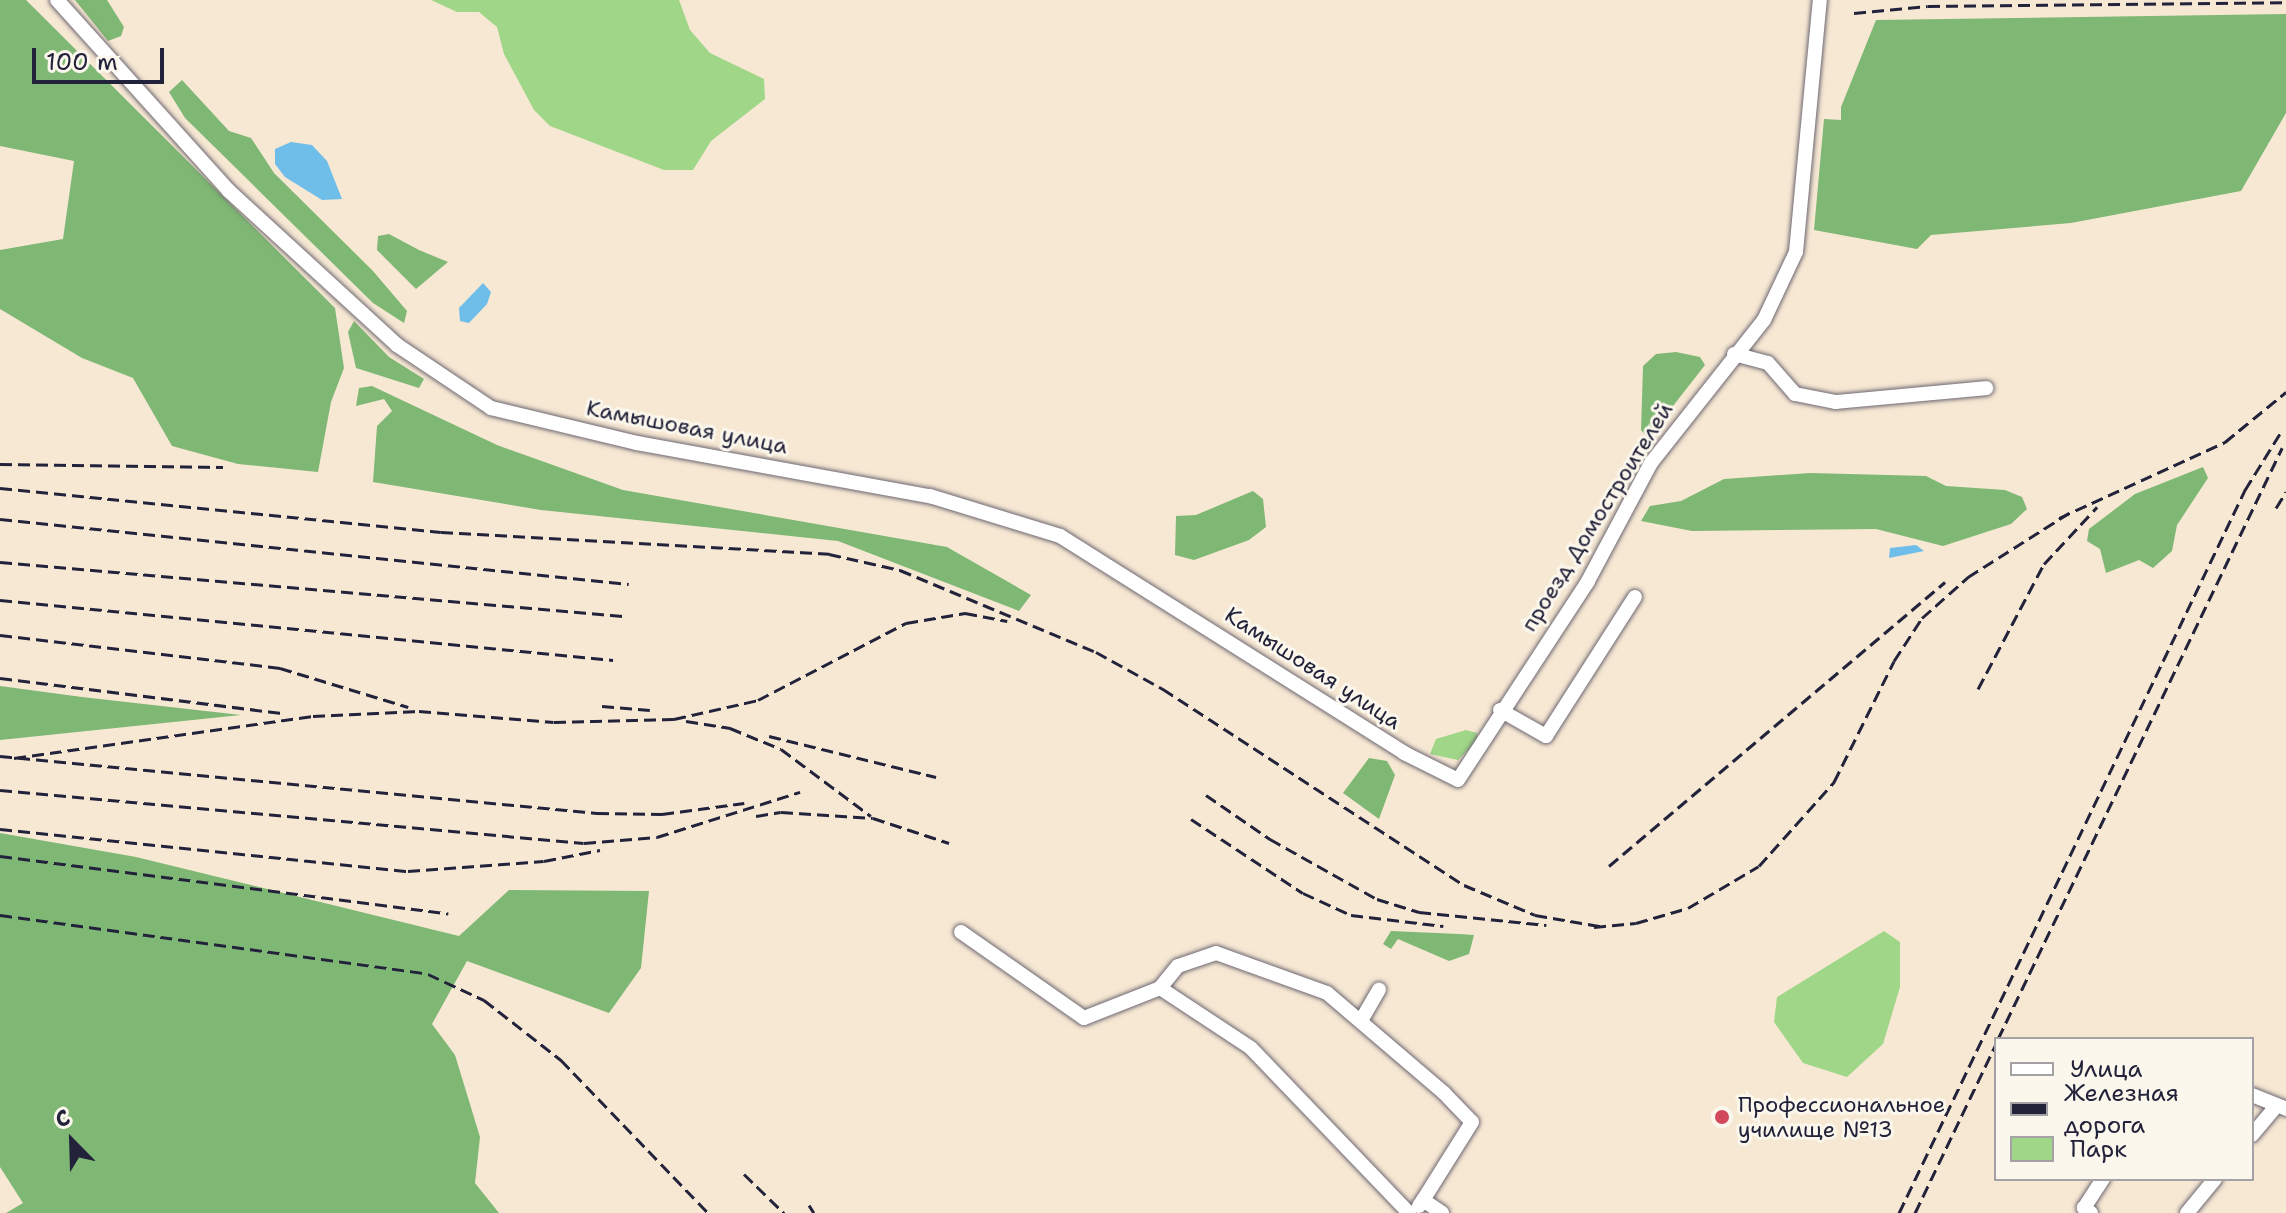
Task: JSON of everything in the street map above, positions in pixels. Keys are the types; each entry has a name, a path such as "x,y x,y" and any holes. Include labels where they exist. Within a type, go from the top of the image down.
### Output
{"street":[{"name":"Камышовая улица","path":"57,0 229,191 397,345 491,408 637,443 930,496 1060,536 1404,753 1458,780"},
{"name":"проезд Домостроителей","path":"1458,780 1500,710 1588,581 1651,463 1734,354 1764,320 1796,252 1820,0"},
{"path":"1734,354 1768,363 1795,394 1836,402 1986,388"},
{"path":"1500,710 1546,736 1635,597"},
{"path":"961,932 1084,1018 1160,988 1178,966 1216,953 1327,993 1362,1019 1472,1122 1423,1200 1411,1213 1251,1048 1160,988"},
{"path":"1362,1019 1379,990"},
{"path":"2254,1096 2281,1107 2254,1133"},
{"path":"2088,1210 2102,1181"},
{"path":"2187,1213 2213,1181"},
{"path":"1423,1200 1442,1213"}],"green space":[{"path":"0,0 26,0 335,308 344,368 331,402 318,472 238,464 172,446 133,378 82,358 0,309 0,250 63,239 74,161 0,146"},
{"path":"75,0 107,0 124,27 121,36 108,41"},
{"path":"431,0 679,0 690,30 710,53 764,79 765,99 711,141 693,170 664,170 550,126 534,110 504,54 497,27 479,12 457,12"},
{"path":"2286,14 2286,113 2241,191 2071,223 1931,235 1917,249 1814,230 1824,119 1841,120 1841,107 1876,20"},
{"path":"182,80 229,131 251,138 274,173 373,271 407,311 404,323 373,303 185,118 169,92"},
{"path":"389,234 448,262 416,289 377,250 378,236"},
{"path":"354,321 389,357 424,379 419,388 356,368 348,332"},
{"path":"1676,352 1700,357 1705,365 1648,438 1641,430 1643,366 1656,354"},
{"path":"372,386 497,445 623,490 947,547 1031,595 1019,611 838,541 541,510 373,482 377,426 392,411 384,399 356,406 359,388"},
{"path":"2203,467 2208,478 2177,525 2172,551 2153,568 2139,560 2106,573 2100,549 2087,541 2089,529 2135,494"},
{"path":"1810,473 1926,476 1946,486 2005,490 2022,497 2027,509 2011,524 1943,546 1876,529 1692,531 1641,521 1650,506 1681,501 1724,479"},
{"path":"1253,491 1263,499 1266,527 1249,540 1194,560 1175,555 1176,516 1196,515"},
{"path":"0,686 82,697 241,715 0,740"},
{"path":"1466,730 1477,733 1477,741 1458,760 1430,754 1436,739"},
{"path":"1369,758 1387,761 1395,775 1379,819 1343,793"},
{"path":"0,833 136,857 459,936 509,890 649,891 641,968 609,1013 467,961 432,1024 455,1055 480,1137 475,1183 499,1213 6,1213 23,1203 0,1167"},
{"path":"1391,931 1474,935 1469,954 1449,961 1398,939 1391,949 1383,944"},
{"path":"1884,931 1900,942 1900,987 1883,1044 1847,1077 1803,1063 1774,1022 1777,997"}],"water":[{"path":"291,142 312,145 327,161 342,199 322,200 285,177 275,164 275,149"},
{"path":"483,283 491,292 487,304 469,323 460,321 459,308"},
{"path":"1916,545 1924,551 1889,558 1890,548"}],"railway":[{"path":"1854,13 1928,6 2286,2"},
{"path":"2059,518 2225,442 2286,392"},
{"path":"1899,1213 2245,490 2281,432"},
{"path":"1999,1037 2282,448"},
{"path":"0,464 223,467"},
{"path":"0,488 441,532 829,554 900,570 1096,652 1163,689 1464,885 1535,915 1605,927"},
{"path":"2276,508 2286,492"},
{"path":"1978,689 2044,564 2097,507"},
{"path":"1594,927 1636,923 1688,908 1759,866 1834,782 1894,661 1922,618 1968,577 2069,513"},
{"path":"0,519 629,584"},
{"path":"0,562 623,616"},
{"path":"1609,866 1945,582"},
{"path":"0,600 613,660"},
{"path":"14,758 313,716 419,711 554,722 674,719 758,700 906,623 965,613 1007,621"},
{"path":"0,635 280,668 408,707"},
{"path":"0,678 282,713"},
{"path":"602,706 650,710"},
{"path":"686,721 730,728 781,749 871,816"},
{"path":"769,736 936,777"},
{"path":"0,756 597,813 662,814 744,803"},
{"path":"0,790 584,843 657,837 800,792"},
{"path":"1206,795 1270,839 1377,899 1419,912 1546,925"},
{"path":"756,816 781,812 873,818 949,843"},
{"path":"1191,819 1303,893 1351,915 1443,926"},
{"path":"0,829 408,871 544,861 600,850"},
{"path":"0,856 448,913"},
{"path":"0,915 428,974 484,1000 561,1060 708,1213"},
{"path":"1915,1213 1994,1048"},
{"path":"744,1174 784,1213"},
{"path":"809,1205 814,1213"}],"place":[{"name":"Профессиональное училище №13","path":"1722,1117"}]}
